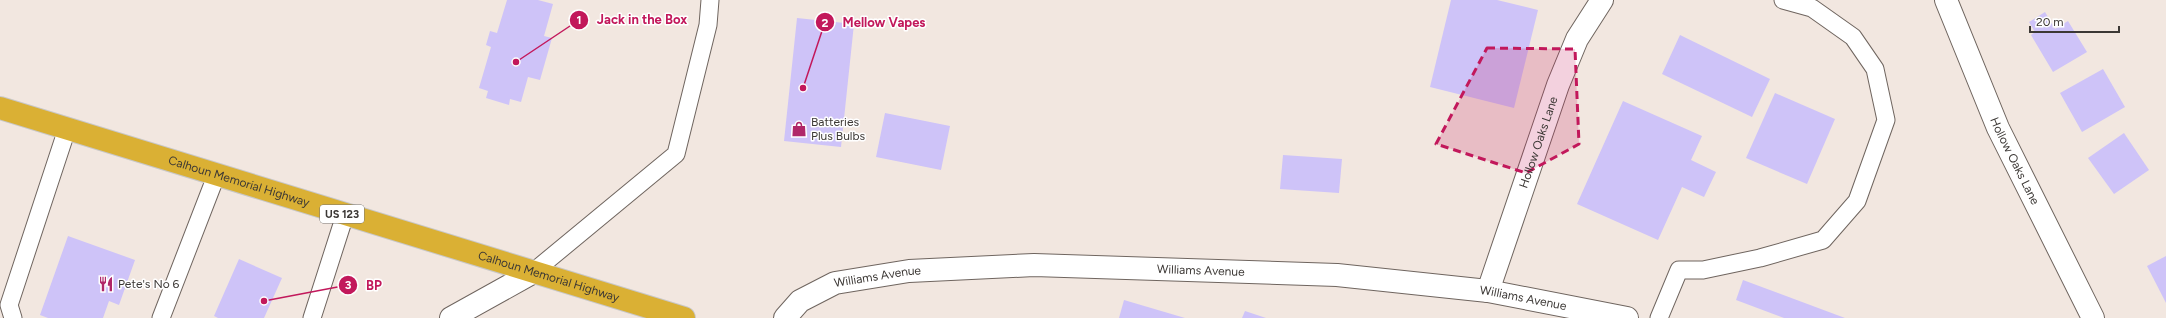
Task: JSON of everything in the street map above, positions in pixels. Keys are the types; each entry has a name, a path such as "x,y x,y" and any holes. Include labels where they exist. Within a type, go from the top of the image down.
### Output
{"highway":[{"name":"Calhoun Memorial Highway","path":"0,108 216,176 684,318"}],"street":[{"name":"Hollow Oaks Lane","path":"1488,291 1558,85 1577,39 1602,0"},
{"name":"Hollow Oaks Lane","path":"1946,0 1998,128 2093,318"},
{"name":"Williams Avenue","path":"785,318 800,301 835,283 909,271 1034,265 1336,275 1488,291 1627,318"},
{"path":"451,318 532,273"}],"lane":[{"path":"532,273 676,154 708,25 710,0"},
{"path":"1659,318 1679,270 1703,270 1760,258 1823,240 1857,201 1886,120 1876,69 1853,37 1812,8 1783,0"},
{"path":"11,318 9,305 67,129"},
{"path":"164,317 216,176"},
{"path":"312,318 345,215"}],"highlighted area":[{"path":"1487,48 1575,49 1579,144 1526,173 1436,144"}],"building":[{"path":"507,0 538,0 553,4 544,36 552,38 540,80 528,77 521,102 510,99 509,105 486,98 488,91 479,88 491,47 486,45 490,31 497,33"},
{"path":"1451,0 1497,0 1538,10 1514,108 1430,87"},
{"path":"2045,12 2055,29 2068,21 2087,52 2053,72 2031,35 2035,32 2029,22"},
{"path":"797,18 854,24 841,147 784,141"},
{"path":"1680,35 1770,79 1752,117 1662,74"},
{"path":"2103,69 2125,107 2082,132 2060,93"},
{"path":"1775,93 1835,119 1807,184 1746,158"},
{"path":"1623,101 1702,136 1691,160 1716,172 1704,197 1682,187 1658,240 1577,204"},
{"path":"885,113 950,126 941,170 876,157"},
{"path":"2124,133 2149,170 2114,194 2088,158"},
{"path":"1283,155 1342,159 1339,193 1280,189"},
{"path":"68,236 135,260 119,305 109,301 103,318 48,318 40,315"},
{"path":"2166,256 2166,303 2147,266"},
{"path":"239,259 282,278 264,318 218,318 214,316"},
{"path":"1743,280 1845,318 1784,318 1736,300"},
{"path":"1124,300 1185,318 1119,318"},
{"path":"1245,311 1266,318 1242,318"}],"place":[{"name":"Jack in the Box","path":"516,62"},
{"name":"Mellow Vapes","path":"803,88"},
{"name":"Batteries Plus Bulbs","path":"799,129"},
{"name":"Pete's No 6","path":"106,284"},
{"name":"BP","path":"264,301"}]}
